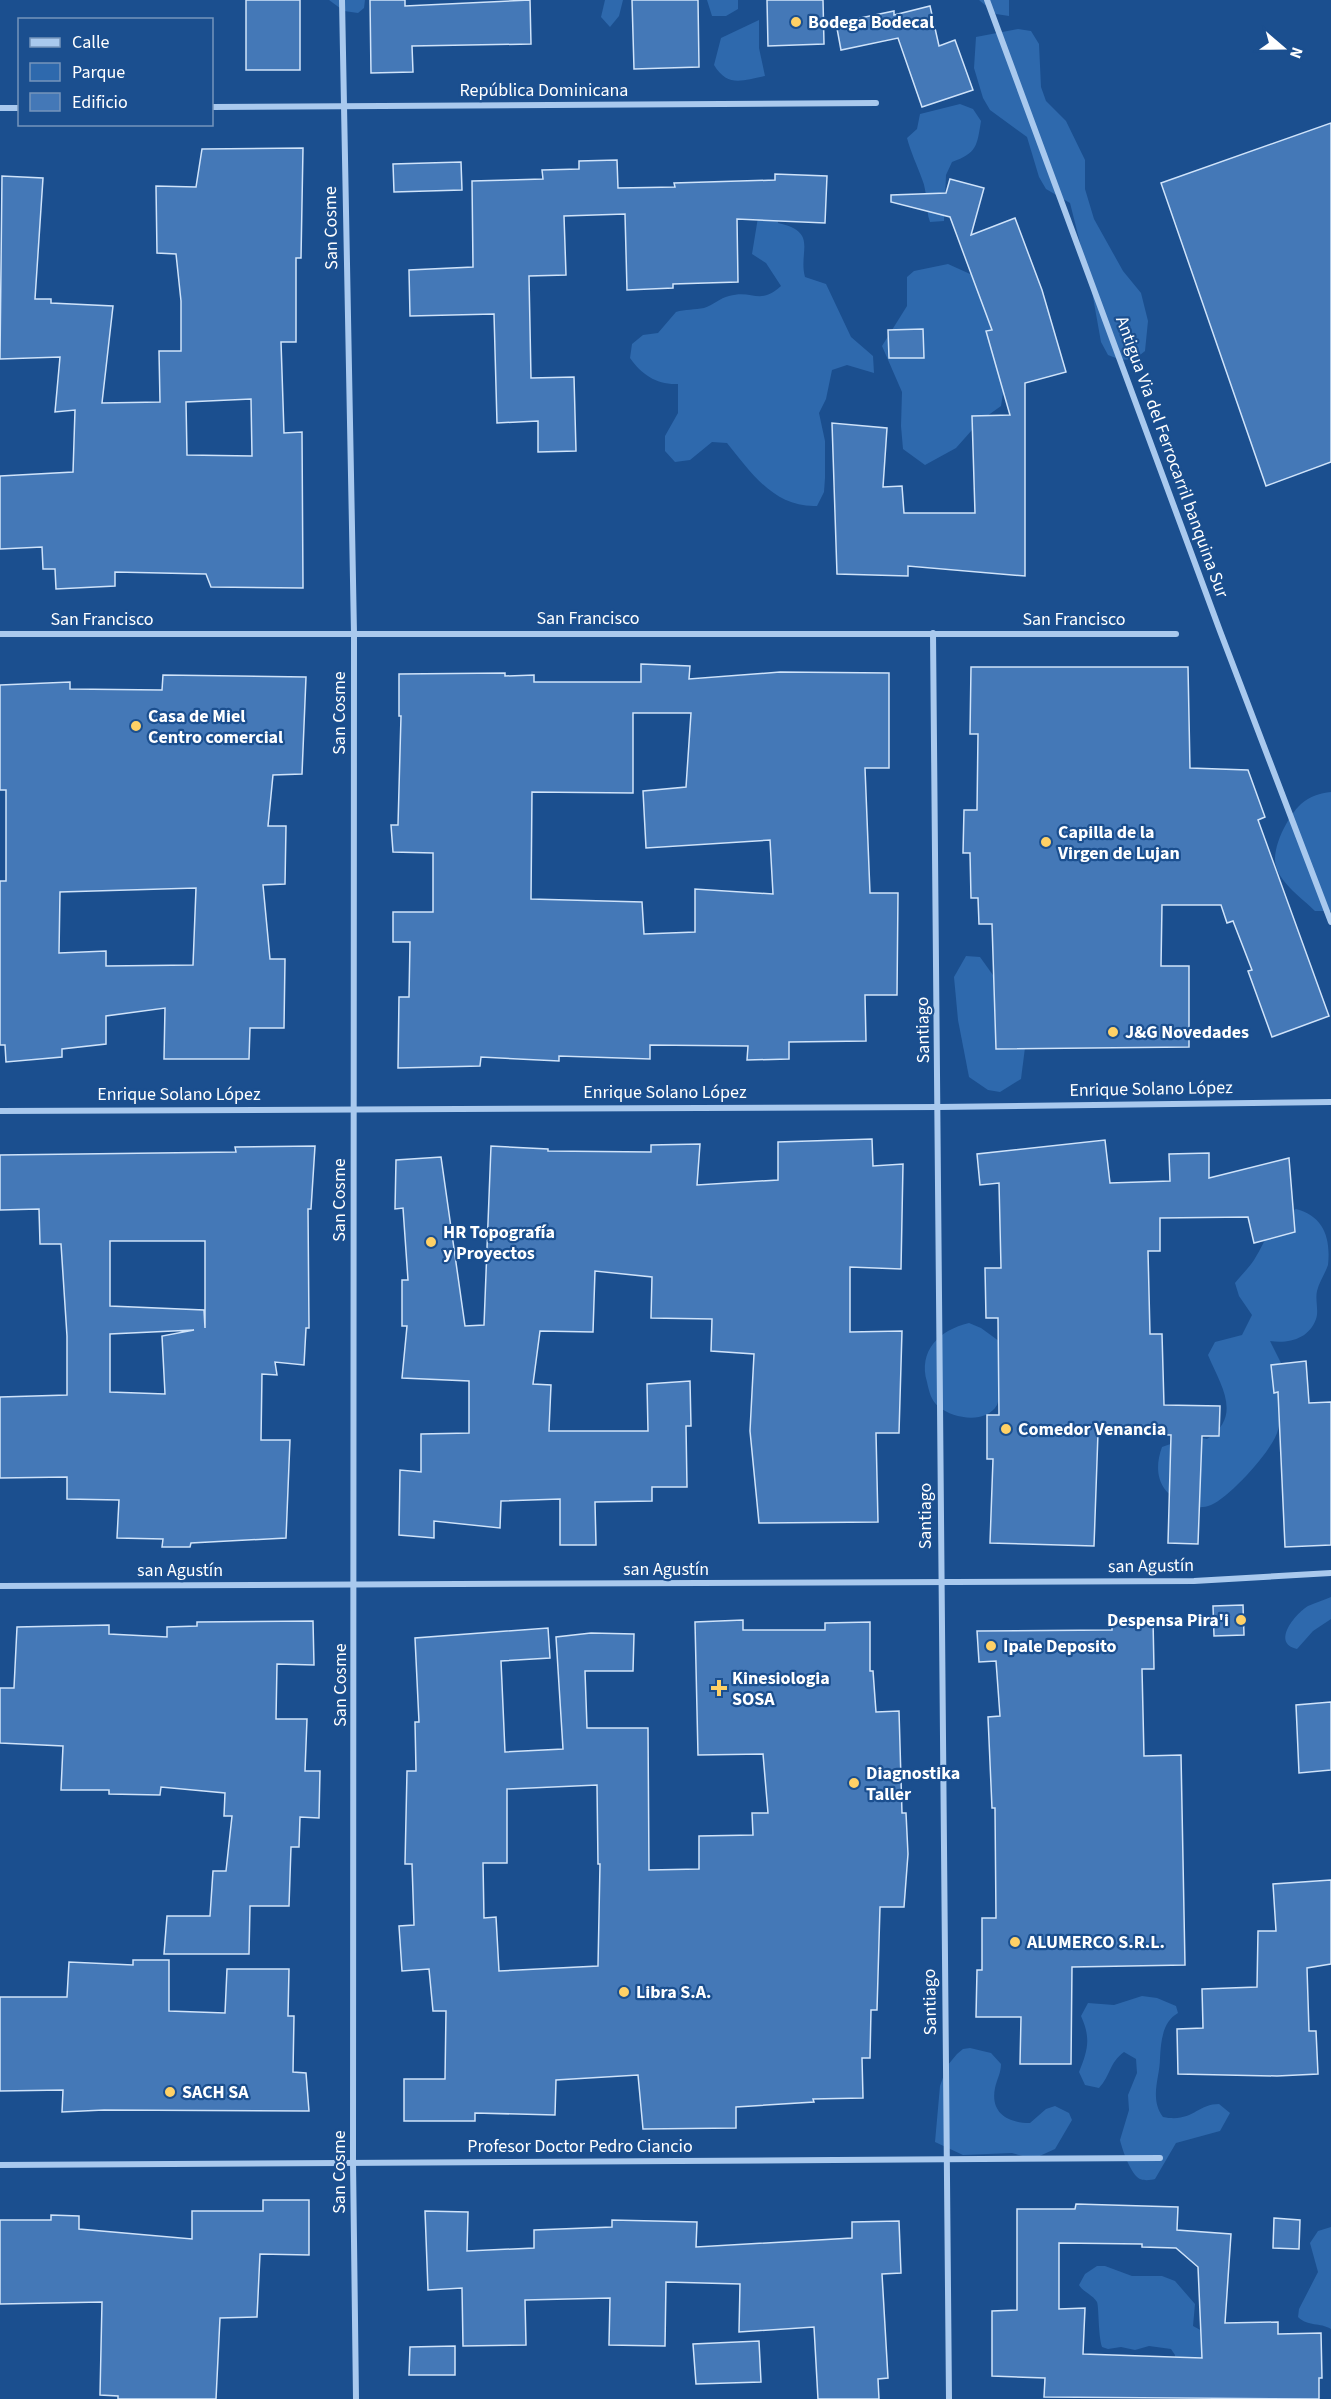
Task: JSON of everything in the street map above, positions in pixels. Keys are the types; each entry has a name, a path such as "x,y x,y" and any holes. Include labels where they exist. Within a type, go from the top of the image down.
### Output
{"street":[{"name":"San Cosme","path":"342,0 354,633 356,1585 353,2162 356,2399"},
{"name":"Antigua Via del Ferrocarril banquina Sur","path":"987,0 1220,631 1331,922"},
{"name":"República Dominicana","path":"213,107 876,103"},
{"path":"0,108 18,108"},
{"name":"Santiago","path":"933,633 949,2399"},
{"name":"San Francisco","path":"0,634 1176,634"},
{"name":"Enrique Solano López","path":"0,1111 939,1107 1331,1102"},
{"name":"san Agustín","path":"0,1586 1194,1581 1331,1573"},
{"name":"Profesor Doctor Pedro Ciancio","path":"0,2164 1160,2158"}],"green space":[{"path":"329,0 365,0 364,8 358,13 344,11"},
{"path":"605,0 623,0 619,16 610,27 601,17"},
{"path":"707,0 738,0 738,9 726,16 712,16"},
{"path":"979,0 1009,0 1009,16 996,14"},
{"path":"759,20 759,48 765,76 730,80 714,65 721,38"},
{"path":"1018,29 1031,31 1039,44 1041,87 1046,101 1066,121 1085,160 1085,189 1094,219 1123,271 1141,293 1148,321 1145,351 1135,359 1121,360 1108,355 1101,342 1091,286 1070,203 1046,189 1039,177 1027,137 990,110 983,98 974,68 976,37"},
{"path":"960,104 973,109 981,121 977,143 971,152 952,162 946,175 944,221 930,222 924,184 907,138 917,129 920,114"},
{"path":"777,192 778,223 791,227 803,237 805,277 826,284 851,337 873,356 874,373 847,365 832,370 826,399 819,413 825,441 825,478 824,492 817,506 802,505 776,495 755,477 727,443 712,442 690,460 675,462 665,451 665,436 678,413 678,384 663,383 651,378 630,358 632,344 643,335 658,333 676,312 704,308 737,294 767,295 781,286 766,263 752,254 761,199"},
{"path":"948,264 979,278 1005,380 1001,406 980,421 956,448 925,465 903,449 902,392 882,346 907,306 907,277 914,271"},
{"path":"1331,792 1331,911 1315,911 1282,879 1276,866 1276,850 1286,824 1301,804 1315,795"},
{"path":"966,956 980,957 1028,1024 1021,1079 1000,1092 988,1090 969,1077 958,1020 954,977"},
{"path":"1296,1209 1305,1212 1319,1222 1326,1237 1329,1255 1328,1265 1317,1291 1317,1316 1313,1326 1297,1339 1284,1342 1270,1341 1281,1363 1275,1375 1280,1402 1278,1430 1260,1460 1229,1493 1211,1505 1197,1507 1187,1504 1169,1494 1160,1481 1158,1465 1162,1447 1193,1436 1207,1439 1218,1430 1224,1421 1227,1410 1226,1400 1208,1355 1215,1342 1242,1335 1252,1315 1239,1296 1235,1283 1252,1263 1270,1230 1281,1218"},
{"path":"969,1323 981,1328 1003,1344 1001,1384 997,1405 985,1415 969,1418 945,1411 936,1405 932,1399 925,1371 928,1352 933,1344 949,1331"},
{"path":"1331,1597 1331,1619 1313,1631 1297,1649 1289,1646 1286,1635 1297,1615 1308,1606"},
{"path":"1142,1996 1157,1998 1176,2006 1178,2013 1166,2027 1161,2045 1156,2095 1163,2117 1181,2118 1205,2107 1219,2104 1230,2113 1220,2131 1176,2143 1155,2179 1148,2180 1140,2179 1133,2172 1120,2140 1129,2110 1128,2095 1137,2073 1136,2059 1124,2052 1115,2060 1099,2088 1085,2085 1079,2072 1087,2044 1081,2016 1088,2003 1114,2005"},
{"path":"970,2048 991,2053 1001,2064 994,2097 998,2110 1008,2119 1030,2123 1046,2109 1055,2106 1069,2113 1072,2120 1055,2149 1033,2159 1012,2153 963,2155 935,2142 940,2086 947,2066 963,2049"},
{"path":"1331,2227 1331,2329 1306,2322 1298,2317 1299,2309 1318,2272 1310,2243 1318,2231"},
{"path":"1097,2266 1105,2266 1132,2276 1162,2276 1175,2281 1195,2304 1193,2326 1206,2333 1212,2361 1173,2369 1175,2355 1171,2349 1149,2346 1135,2350 1102,2347 1097,2302 1079,2285 1085,2274"}],"building":[{"path":"246,0 300,0 300,70 246,70"},
{"path":"370,0 405,0 405,6 530,0 531,44 412,46 413,72 371,73"},
{"path":"632,0 698,0 699,67 634,69"},
{"name":"Bodega Bodecal","path":"767,0 823,0 824,44 768,46"},
{"path":"930,6 939,46 955,40 973,90 922,107 898,38 841,50 836,23 894,11 894,15"},
{"path":"1331,123 1331,462 1266,486 1161,183"},
{"path":"303,148 301,258 296,258 296,342 281,342 284,433 302,432 303,588 211,587 206,574 115,572 115,586 56,589 55,569 43,569 42,547 0,549 0,476 73,472 75,410 55,412 60,357 0,359 2,176 43,178 35,299 51,299 51,303 113,306 102,403 160,402 159,351 181,351 181,301 176,254 157,253 156,186 196,187 202,149","holes":["251,399 252,456 187,455 186,402"]},
{"path":"617,160 618,188 675,187 674,183 775,180 775,174 827,176 825,223 737,219 738,282 673,284 673,288 627,290 625,214 564,216 566,275 529,276 531,378 574,377 576,451 538,452 538,421 497,423 494,314 410,316 409,270 473,267 472,181 543,179 542,170 579,169 579,161"},
{"path":"461,162 462,190 394,192 393,164"},
{"path":"950,179 984,188 971,235 1015,218 1042,290 1066,372 1025,383 1025,576 908,566 908,576 837,574 832,423 887,428 883,487 902,486 904,513 975,513 972,416 1010,415 986,331 992,330 950,217 891,202 891,195 946,193"},
{"path":"923,329 924,358 889,358 888,330"},
{"path":"641,664 690,666 689,679 780,672 889,673 889,768 865,768 870,893 898,893 897,995 865,995 866,1041 789,1042 789,1059 747,1060 748,1046 650,1045 650,1059 559,1056 559,1061 481,1057 480,1066 398,1068 399,997 409,997 410,942 393,942 393,912 433,912 433,853 393,852 391,825 398,825 401,716 399,716 399,674 505,673 505,676 534,675 534,682 641,682","holes":["633,713 691,713 686,787 643,791 646,848 770,840 773,894 695,889 695,932 644,934 642,902 531,899 532,792 633,793"]},
{"path":"971,667 1188,667 1190,768 1248,770 1265,817 1258,820 1329,1016 1272,1037 1248,971 1252,970 1233,921 1227,923 1221,905 1162,905 1161,966 1189,966 1189,1047 996,1049 992,924 979,924 978,898 971,898 970,853 963,853 964,810 977,810 978,734 970,734"},
{"path":"163,675 306,677 302,774 273,775 268,826 286,826 285,884 263,885 270,959 285,959 284,1028 250,1028 249,1059 164,1059 165,1008 106,1016 106,1044 62,1049 62,1057 6,1062 5,1045 0,1045 0,881 6,881 6,790 0,790 0,685 70,682 70,689 162,690","holes":["196,888 193,965 106,966 106,951 59,953 60,892"]},
{"path":"872,1139 873,1166 903,1164 901,1269 850,1267 850,1332 902,1331 899,1433 876,1433 878,1522 759,1523 750,1431 754,1354 711,1351 712,1319 651,1318 652,1277 595,1271 593,1332 540,1331 533,1384 551,1385 549,1431 648,1431 647,1384 690,1381 691,1426 686,1426 687,1487 652,1487 652,1501 595,1502 596,1545 560,1545 560,1499 501,1501 500,1528 434,1521 434,1538 399,1535 400,1470 421,1472 421,1434 469,1433 469,1381 402,1378 407,1326 402,1326 402,1280 408,1280 403,1208 395,1209 396,1160 441,1157 465,1326 484,1325 491,1146 548,1149 548,1151 651,1152 651,1145 700,1144 697,1185 778,1180 778,1142"},
{"path":"1105,1140 1110,1183 1170,1181 1169,1154 1209,1153 1209,1178 1289,1158 1295,1232 1254,1243 1248,1217 1160,1218 1160,1251 1148,1251 1150,1334 1162,1334 1164,1405 1220,1406 1219,1436 1202,1436 1198,1544 1168,1543 1171,1435 1098,1433 1094,1546 990,1543 993,1459 987,1459 987,1415 999,1415 998,1318 986,1318 985,1268 1001,1268 999,1183 980,1185 977,1154"},
{"path":"315,1146 311,1209 308,1209 309,1328 306,1328 304,1365 275,1362 277,1375 262,1374 261,1440 290,1440 286,1538 191,1543 190,1547 162,1547 163,1539 117,1538 119,1500 67,1499 67,1477 0,1478 0,1397 67,1395 67,1336 61,1244 40,1244 39,1209 0,1210 0,1155 236,1152 235,1147","holes":["110,1241 205,1241 205,1328 204,1310 110,1306","194,1330 162,1336 165,1394 110,1392 110,1334"]},
{"path":"1306,1361 1309,1403 1331,1402 1331,1545 1285,1547 1278,1392 1274,1393 1271,1365"},
{"path":"1243,1605 1244,1635 1214,1636 1213,1606"},
{"path":"743,1620 743,1630 825,1630 825,1623 870,1622 870,1671 873,1671 876,1712 899,1711 902,1813 906,1813 908,1854 904,1907 880,1907 877,2010 871,2010 870,2058 862,2058 863,2098 813,2099 814,2102 736,2107 736,2128 643,2129 638,2075 556,2080 555,2115 475,2113 475,2121 404,2121 404,2079 445,2079 446,2011 433,2011 429,1969 402,1971 399,1926 414,1925 412,1864 405,1864 407,1771 416,1771 415,1722 419,1722 415,1638 548,1628 550,1658 501,1661 505,1752 563,1749 556,1637 591,1633 634,1634 633,1671 585,1671 587,1728 648,1728 649,1870 699,1869 699,1836 753,1835 752,1813 768,1813 763,1754 698,1755 695,1622","holes":["597,1785 598,1864 600,1864 598,1966 499,1971 496,1917 484,1918 483,1863 507,1863 507,1789"]},
{"path":"1153,1620 1154,1669 1142,1669 1144,1756 1181,1755 1185,1965 1072,1967 1071,2064 1020,2064 1021,2017 976,2017 977,1970 982,1970 982,1918 996,1918 995,1808 992,1808 988,1717 1000,1716 996,1661 979,1662 977,1631 1112,1630 1112,1621"},
{"path":"313,1621 314,1665 277,1664 276,1719 307,1719 305,1771 320,1771 319,1818 300,1817 299,1847 291,1847 289,1906 250,1906 249,1954 164,1954 167,1916 210,1916 213,1871 226,1871 232,1816 224,1816 225,1793 161,1787 160,1795 109,1794 109,1790 61,1790 63,1746 0,1743 0,1688 14,1688 17,1627 109,1625 109,1634 167,1637 167,1627 197,1626 197,1622"},
{"path":"1331,1702 1331,1770 1299,1773 1296,1705"},
{"path":"1331,1880 1331,1964 1307,1968 1309,2031 1316,2031 1318,2074 1277,2076 1178,2074 1177,2029 1203,2028 1202,1989 1257,1987 1258,1931 1276,1931 1273,1884"},
{"path":"133,1960 169,1960 169,2011 225,2013 227,1969 289,1969 288,2016 294,2016 293,2072 306,2073 309,2111 104,2110 62,2112 63,2090 0,2091 0,1997 67,1997 69,1962 133,1965"},
{"path":"263,2200 309,2200 309,2255 260,2254 257,2317 220,2318 216,2399 118,2399 118,2396 100,2395 102,2302 0,2304 0,2220 51,2220 51,2215 79,2216 79,2229 192,2239 192,2211 263,2211"},
{"path":"1076,2204 1178,2207 1177,2230 1231,2234 1225,2323 1278,2322 1278,2334 1321,2333 1322,2378 1319,2378 1319,2399 1044,2397 1045,2378 992,2376 992,2311 1017,2310 1017,2209 1075,2209","holes":["1059,2243 1142,2244 1142,2247 1176,2248 1198,2267 1202,2358 1083,2354 1085,2308 1059,2309"]},
{"path":"425,2211 468,2212 467,2251 534,2248 534,2230 612,2227 612,2220 697,2222 696,2247 852,2238 852,2222 899,2221 901,2273 882,2274 888,2378 878,2379 879,2399 818,2399 814,2327 739,2332 740,2284 666,2282 665,2346 609,2345 610,2298 525,2300 526,2345 463,2346 462,2288 428,2290"},
{"path":"1274,2218 1300,2220 1299,2249 1273,2248"},
{"path":"759,2341 761,2382 696,2384 693,2344"},
{"path":"455,2346 455,2375 409,2375 410,2347"}],"place":[{"name":"Bodega Bodecal","path":"796,22"},
{"name":"Casa de Miel Centro comercial","path":"136,726"},
{"name":"Capilla de la Virgen de Lujan","path":"1046,842"},
{"name":"J&G Novedades","path":"1113,1032"},
{"name":"HR Topografía y Proyectos","path":"431,1242"},
{"name":"Comedor Venancia","path":"1006,1429"},
{"name":"Despensa Pira'i","path":"1241,1620"},
{"name":"Ipale Deposito","path":"991,1646"},
{"name":"Kinesiologia SOSA","path":"719,1688"},
{"name":"Diagnostika Taller","path":"854,1783"},
{"name":"ALUMERCO S.R.L.","path":"1015,1942"},
{"name":"Libra S.A.","path":"624,1992"},
{"name":"SACH SA","path":"170,2092"}]}
